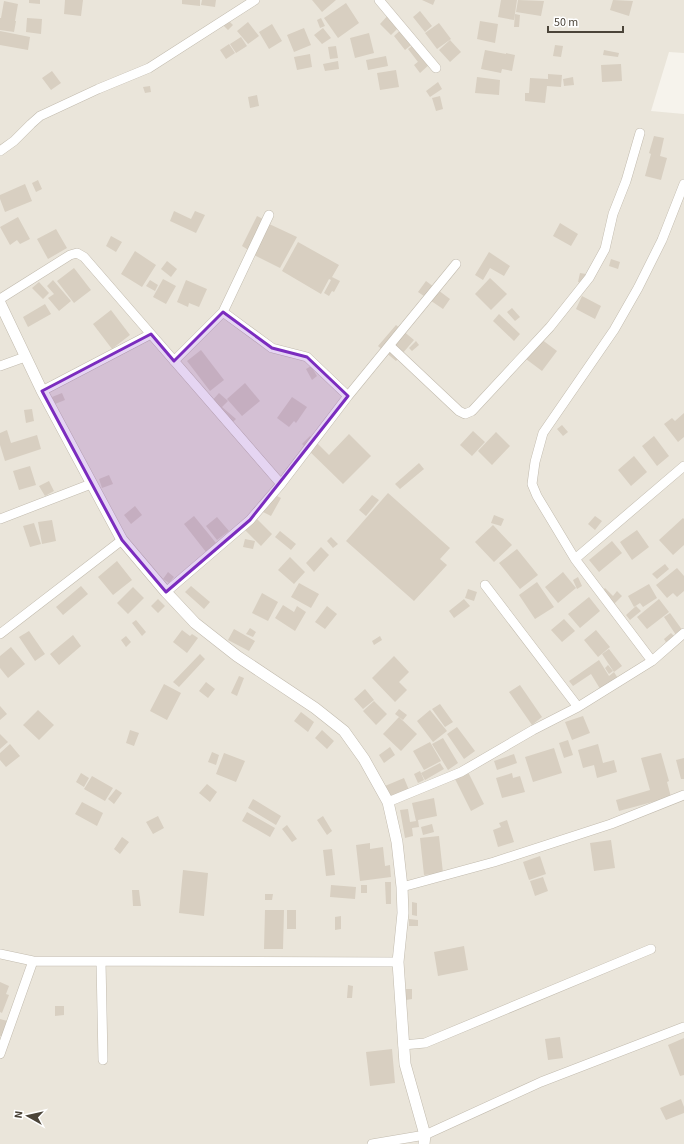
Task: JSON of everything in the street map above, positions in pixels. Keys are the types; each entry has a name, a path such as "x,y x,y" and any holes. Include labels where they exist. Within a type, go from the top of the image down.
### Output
{"street":[{"path":"0,151 14,141 40,116 98,89 149,68 255,0"},
{"path":"379,0 436,68"},
{"path":"390,346 459,410 465,414 472,411 550,327 589,278 605,249 613,214 626,181 640,134"},
{"path":"652,661 575,558 537,496 532,484 535,462 543,433 614,330 638,288 662,240 684,184"},
{"path":"174,361 222,312 269,215"},
{"path":"0,299 70,255 77,253 84,257 281,484"},
{"path":"166,592 250,520 281,484 348,396 456,264"},
{"path":"0,303 42,391 122,540 166,592 195,622 237,656 315,708 344,731 364,759 388,802 397,842 402,887 403,913 398,962 405,1064 424,1140"},
{"path":"222,312 272,348 307,357 348,396"},
{"path":"42,391 151,334"},
{"path":"0,366 25,357"},
{"path":"575,558 684,466"},
{"path":"0,519 91,484"},
{"path":"0,634 122,540"},
{"path":"485,585 578,707"},
{"path":"388,802 461,772 533,730 578,707 652,661 684,632"},
{"path":"402,887 494,862 611,824 684,795"},
{"path":"403,1045 426,1043 651,950"},
{"path":"0,954 33,961 398,962"},
{"path":"0,1054 33,961"},
{"path":"101,962 103,1060"},
{"path":"372,1144 424,1140 541,1082 684,1027"}],"highlighted area":[{"path":"223,312 272,348 307,357 348,396 250,520 166,592 122,540 42,391 151,334 174,361"}],"shaded area":[{"path":"0,0 684,0 684,53 669,52 651,111 684,114 684,1144 0,1144"}],"building":[{"path":"29,0 40,0 40,4 29,3"},
{"path":"65,0 83,0 81,16 64,14"},
{"path":"182,0 200,0 200,6 182,4"},
{"path":"202,0 216,0 215,7 201,5"},
{"path":"312,0 336,0 322,12"},
{"path":"422,0 435,0 433,5"},
{"path":"501,0 517,0 514,20 498,17"},
{"path":"518,0 544,1 541,16 516,12"},
{"path":"613,0 633,1 629,16 610,10"},
{"path":"4,1 18,4 14,32 0,30 0,18"},
{"path":"346,3 359,23 338,38 324,18"},
{"path":"420,11 432,26 425,32 413,17"},
{"path":"391,12 403,23 391,35 380,24"},
{"path":"515,14 520,15 519,27 514,27"},
{"path":"27,18 42,19 41,34 26,32"},
{"path":"321,18 325,26 320,28 317,20"},
{"path":"228,20 233,25 228,30 223,25"},
{"path":"480,21 498,24 495,43 477,39"},
{"path":"248,22 259,36 248,44 237,31"},
{"path":"439,23 451,39 437,49 425,33"},
{"path":"272,24 282,41 269,49 259,32"},
{"path":"404,27 416,41 405,50 394,36"},
{"path":"304,28 311,45 294,52 287,35"},
{"path":"323,28 331,38 322,44 314,35"},
{"path":"0,31 30,37 28,50 0,45"},
{"path":"369,33 374,53 355,58 350,38"},
{"path":"241,37 247,46 236,53 230,44"},
{"path":"450,40 461,52 450,62 439,50"},
{"path":"416,43 426,55 418,62 408,49"},
{"path":"229,44 235,53 226,59 220,50"},
{"path":"555,45 563,46 561,57 553,56"},
{"path":"336,46 338,58 330,59 328,47"},
{"path":"485,50 515,55 512,71 502,69 501,73 481,69"},
{"path":"604,50 619,53 618,57 603,55"},
{"path":"310,54 312,67 297,70 294,57"},
{"path":"386,56 388,66 368,70 366,60"},
{"path":"425,56 431,63 420,73 414,65"},
{"path":"338,61 339,69 325,71 323,64"},
{"path":"621,64 622,81 602,82 601,65"},
{"path":"396,70 399,87 380,90 377,73"},
{"path":"52,71 61,83 51,90 42,78"},
{"path":"548,74 562,75 561,87 547,86 545,103 525,101 525,93 529,93 530,78 548,79"},
{"path":"477,77 500,80 499,95 475,93"},
{"path":"573,77 574,85 564,86 563,79"},
{"path":"438,82 442,89 430,97 426,91"},
{"path":"150,86 151,92 145,93 143,87"},
{"path":"257,95 259,106 250,108 248,97"},
{"path":"440,96 443,109 436,111 432,98"},
{"path":"654,136 664,138 660,156 667,158 661,180 645,176"},
{"path":"38,180 42,189 36,192 32,183"},
{"path":"25,184 32,201 5,212 0,195"},
{"path":"174,211 191,219 195,211 205,215 196,233 170,221"},
{"path":"257,216 265,220 250,251 242,246"},
{"path":"18,217 30,239 20,244 17,240 10,245 0,227"},
{"path":"265,222 297,237 280,268 250,253"},
{"path":"560,223 578,234 571,246 553,236"},
{"path":"56,229 67,248 48,259 37,239"},
{"path":"111,236 122,242 116,252 106,246"},
{"path":"298,242 339,265 332,277 340,281 334,292 332,291 329,296 324,293 331,280 329,279 321,294 282,271"},
{"path":"135,251 156,265 142,287 121,274"},
{"path":"489,252 510,266 504,276 490,268 483,280 475,275"},
{"path":"611,259 620,262 618,269 609,266"},
{"path":"167,261 177,269 171,277 161,269"},
{"path":"74,268 91,290 74,303 57,281"},
{"path":"580,273 586,274 584,283 578,282"},
{"path":"490,278 507,294 491,310 475,294"},
{"path":"163,279 176,286 166,304 153,297"},
{"path":"53,280 71,301 59,311 48,298 54,294 47,286"},
{"path":"150,280 158,285 155,291 146,286"},
{"path":"186,280 207,289 199,307 189,303 188,307 177,302"},
{"path":"426,281 450,299 443,309 418,292"},
{"path":"39,282 49,293 43,299 32,288"},
{"path":"582,296 601,306 595,319 576,309"},
{"path":"45,304 51,314 28,327 23,317"},
{"path":"512,308 520,317 515,321 507,312"},
{"path":"111,310 130,335 112,349 93,324"},
{"path":"499,314 520,334 514,341 493,321"},
{"path":"396,325 414,340 396,361 378,346"},
{"path":"541,339 557,351 542,371 526,359"},
{"path":"416,341 419,345 412,351 409,348"},
{"path":"201,350 224,380 210,391 187,361"},
{"path":"311,366 317,376 312,380 306,369"},
{"path":"245,383 260,401 242,416 227,399"},
{"path":"62,393 65,400 55,404 52,397"},
{"path":"219,393 228,401 222,407 236,419 232,423 210,403"},
{"path":"292,397 307,407 296,423 294,421 289,427 277,418"},
{"path":"32,409 34,421 26,423 24,410"},
{"path":"684,413 684,437 678,442 664,424 672,418 675,421"},
{"path":"562,425 568,432 563,436 557,429"},
{"path":"7,430 11,443 37,435 41,449 5,461 0,445 0,433"},
{"path":"473,431 485,442 472,456 460,445"},
{"path":"496,432 510,446 492,465 478,451"},
{"path":"349,434 371,456 343,484 302,444 310,436 329,455"},
{"path":"654,436 669,456 657,466 642,446"},
{"path":"634,456 647,472 631,486 618,470"},
{"path":"419,463 424,469 400,489 395,484"},
{"path":"30,466 36,485 19,490 13,471"},
{"path":"109,475 113,484 102,488 99,479"},
{"path":"49,481 54,491 45,496 39,486"},
{"path":"388,493 450,548 440,559 447,565 414,601 346,541"},
{"path":"273,494 281,498 271,516 263,512"},
{"path":"372,495 379,500 366,516 359,510"},
{"path":"135,506 142,515 131,524 124,515"},
{"path":"494,515 504,519 501,526 491,523"},
{"path":"194,516 216,543 206,552 184,524"},
{"path":"595,516 602,521 595,530 588,524"},
{"path":"217,517 229,531 217,540 206,526"},
{"path":"256,518 272,534 261,546 245,530"},
{"path":"683,518 684,545 673,555 659,540"},
{"path":"52,520 56,541 42,544 38,522"},
{"path":"34,523 41,544 30,547 23,526"},
{"path":"493,525 512,545 494,562 475,542"},
{"path":"637,530 649,547 632,560 620,542"},
{"path":"280,531 296,544 291,550 275,537"},
{"path":"331,537 338,544 333,548 327,541"},
{"path":"245,539 255,541 253,549 243,547"},
{"path":"612,541 622,553 599,572 589,560"},
{"path":"321,547 329,555 314,572 306,563"},
{"path":"517,549 538,575 520,589 499,563"},
{"path":"290,557 305,572 294,584 278,570"},
{"path":"117,561 132,580 113,595 98,577"},
{"path":"665,564 669,569 657,579 652,574"},
{"path":"677,568 684,576 684,591 677,597 673,593 667,598 656,585"},
{"path":"168,572 174,577 169,583 163,579"},
{"path":"563,572 576,588 558,603 545,587"},
{"path":"578,577 582,586 577,589 573,580"},
{"path":"537,582 554,607 535,619 519,595"},
{"path":"299,583 319,594 311,608 291,597"},
{"path":"649,584 657,598 643,607 640,603 634,607 628,596"},
{"path":"81,586 88,594 63,615 56,607"},
{"path":"191,586 210,602 204,609 185,592"},
{"path":"133,587 144,598 128,614 117,603"},
{"path":"605,588 613,596 617,591 622,596 614,604 602,591"},
{"path":"468,589 477,592 474,601 465,598"},
{"path":"262,593 278,602 268,621 252,613"},
{"path":"589,597 600,611 580,628 568,614"},
{"path":"158,599 165,606 158,613 151,606"},
{"path":"464,599 470,606 454,618 449,611"},
{"path":"659,599 669,612 647,629 637,617"},
{"path":"283,605 294,612 297,606 306,612 295,631 275,618"},
{"path":"327,606 337,614 325,629 315,622"},
{"path":"636,606 641,611 630,620 626,615"},
{"path":"670,613 683,631 676,635 664,617"},
{"path":"564,619 575,631 562,642 551,630"},
{"path":"136,620 146,632 142,636 132,623"},
{"path":"250,628 256,632 253,637 246,634"},
{"path":"234,629 255,641 249,651 228,640"},
{"path":"182,630 190,636 192,634 198,638 187,653 173,642"},
{"path":"596,630 610,647 598,657 584,640"},
{"path":"29,631 45,654 35,661 19,637"},
{"path":"671,633 675,637 667,644 664,639"},
{"path":"73,635 81,646 59,665 50,654"},
{"path":"126,636 131,642 126,647 121,640"},
{"path":"380,636 382,640 374,645 372,641"},
{"path":"11,647 25,664 8,678 0,668 0,656"},
{"path":"609,649 622,666 614,672 602,654"},
{"path":"200,654 205,659 179,687 173,682"},
{"path":"394,656 409,672 399,682 407,690 395,702 372,678"},
{"path":"599,660 609,676 614,672 619,680 602,692 591,674 573,686 569,681"},
{"path":"608,665 613,671 609,674 605,668"},
{"path":"239,676 244,678 237,696 231,693"},
{"path":"206,682 215,689 208,698 199,691"},
{"path":"164,684 181,693 167,720 150,711"},
{"path":"520,685 542,717 532,725 509,692"},
{"path":"365,689 374,700 363,709 354,699"},
{"path":"374,701 387,714 376,725 363,711"},
{"path":"440,704 453,722 445,727 432,709"},
{"path":"0,706 7,714 0,720"},
{"path":"399,709 407,715 403,720 395,714"},
{"path":"38,710 54,725 39,740 23,725"},
{"path":"430,710 447,731 433,742 417,721"},
{"path":"301,712 314,722 308,732 294,721"},
{"path":"583,716 590,733 572,740 565,722"},
{"path":"399,717 417,734 401,751 383,734"},
{"path":"457,727 475,751 464,759 447,734"},
{"path":"130,730 139,733 134,746 126,743"},
{"path":"322,730 334,741 327,749 315,738"},
{"path":"0,734 8,742 0,749"},
{"path":"443,738 458,763 448,770 432,744"},
{"path":"568,740 573,755 564,758 559,743"},
{"path":"430,742 441,761 424,770 413,751"},
{"path":"10,744 20,756 6,767 0,760 0,753"},
{"path":"598,744 603,763 614,760 617,772 597,778 594,765 583,768 578,750"},
{"path":"390,747 395,755 384,763 379,755"},
{"path":"554,748 562,773 533,782 525,757"},
{"path":"212,752 219,755 216,765 208,762"},
{"path":"224,753 245,761 236,782 216,774"},
{"path":"661,753 669,781 667,782 671,797 619,811 616,800 650,790 641,758"},
{"path":"514,754 517,763 497,770 494,761"},
{"path":"684,758 684,779 681,779 676,760"},
{"path":"440,763 444,769 425,780 421,773"},
{"path":"467,770 484,804 471,811 454,777"},
{"path":"420,771 424,780 418,783 414,774"},
{"path":"81,773 89,778 84,787 76,782"},
{"path":"512,773 513,778 520,776 525,792 502,798 496,778"},
{"path":"92,776 113,788 105,801 84,789"},
{"path":"404,778 409,790 390,797 385,786"},
{"path":"207,784 217,792 210,802 199,793"},
{"path":"116,789 122,793 114,804 108,799"},
{"path":"434,798 437,816 418,820 419,827 412,828 413,836 405,838 400,810 408,809 410,822 416,821 412,803"},
{"path":"253,799 281,816 276,825 248,808"},
{"path":"82,802 103,813 97,826 75,814"},
{"path":"247,812 275,828 270,837 242,821"},
{"path":"158,816 164,828 153,834 146,822"},
{"path":"323,816 332,831 327,835 317,820"},
{"path":"507,820 514,842 498,847 493,830 501,827 499,823"},
{"path":"432,824 434,832 423,835 421,827"},
{"path":"287,825 297,839 292,842 282,829"},
{"path":"439,836 443,873 424,875 420,838"},
{"path":"122,837 129,842 120,854 114,849"},
{"path":"611,840 615,868 594,871 590,843"},
{"path":"370,843 370,849 383,847 385,866 390,865 391,877 360,881 356,845"},
{"path":"332,849 335,875 326,876 323,850"},
{"path":"540,856 546,874 529,880 523,862"},
{"path":"183,870 208,873 204,916 179,913"},
{"path":"543,877 548,891 535,896 530,881"},
{"path":"385,882 391,882 391,904 386,904"},
{"path":"331,885 356,887 355,899 330,897"},
{"path":"361,885 367,885 367,893 361,893"},
{"path":"132,890 139,890 141,906 133,906"},
{"path":"265,894 273,894 272,900 265,900"},
{"path":"412,902 417,903 417,916 412,915"},
{"path":"265,910 284,910 283,949 264,949"},
{"path":"287,910 296,910 296,929 287,929"},
{"path":"341,916 341,929 335,930 335,917"},
{"path":"409,919 418,920 418,926 409,926"},
{"path":"464,946 468,970 438,976 434,952"},
{"path":"0,982 9,986 6,994 9,995 2,1013 0,1012"},
{"path":"348,985 353,986 352,998 347,998"},
{"path":"405,989 412,989 412,999 406,1000"},
{"path":"55,1006 64,1006 64,1015 55,1016"},
{"path":"0,1019 11,1022 7,1038 0,1036"},
{"path":"560,1037 563,1058 548,1060 545,1039"},
{"path":"684,1038 684,1075 680,1076 668,1045"},
{"path":"392,1049 395,1083 370,1086 366,1052"},
{"path":"681,1099 684,1107 684,1113 666,1120 660,1108"}]}
